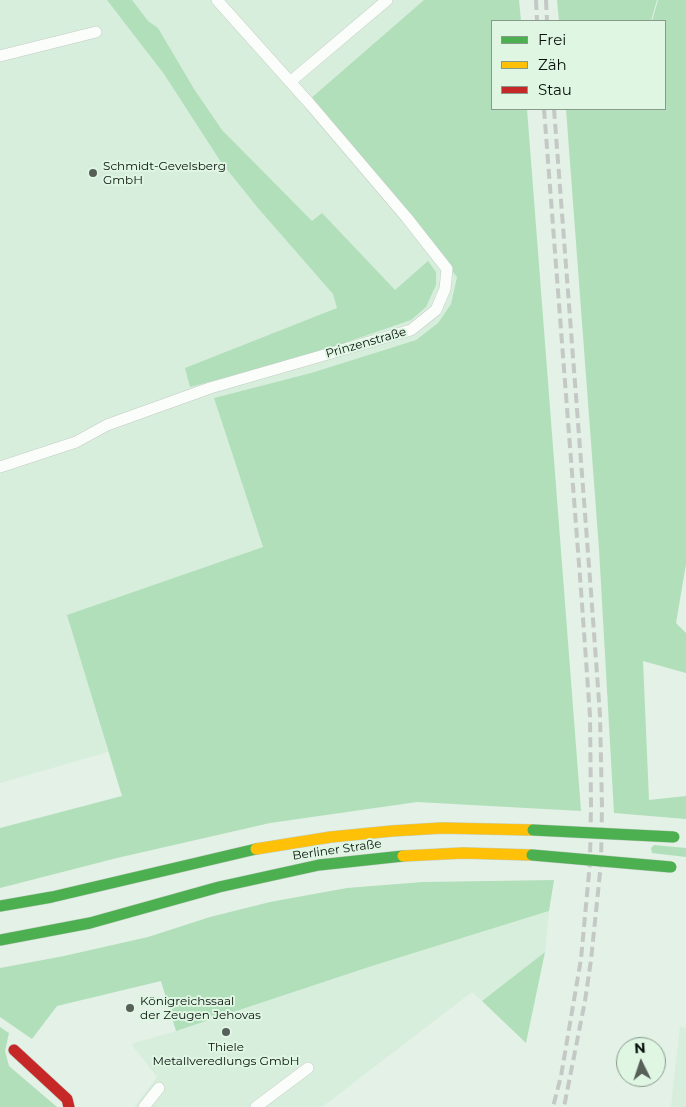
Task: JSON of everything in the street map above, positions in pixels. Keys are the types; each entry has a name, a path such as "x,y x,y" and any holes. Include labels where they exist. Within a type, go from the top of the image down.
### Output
{"main road":[{"name":"Berliner Straße","path":"0,906 52,897 253,850 331,837 442,828 533,830 680,838"},
{"name":"Berliner Straße","path":"0,940 90,924 218,887 320,865 416,855 462,853 532,855 686,869"},
{"path":"14,1050 67,1099 69,1107"}],"lane":[{"name":"Prinzenstraße","path":"0,467 76,442 107,425 210,388 411,330 436,310 445,289 447,269 407,218 217,0"},
{"path":"290,82 388,0"},
{"path":"0,56 96,32"},
{"path":"256,1107 308,1068"},
{"path":"144,1107 158,1088"}],"shaded area":[{"path":"0,0 485,0 491,110 512,320 486,327 457,278 451,304 438,323 416,340 311,373 215,398 263,547 68,615 108,752 0,783"},
{"path":"549,911 545,952 482,1001 472,992 322,1107 134,1107 157,1077 131,1044"},
{"path":"680,1026 686,1029 686,1107 669,1107 671,1106"}],"green space":[{"path":"107,0 132,0 148,21 158,28 194,89 222,130 312,221 322,213 395,290 428,261 436,272 436,285 426,307 411,320 301,358 190,387 185,368 337,308 333,294 258,208 221,162 164,74"},
{"path":"424,0 519,0 521,20 491,20 491,110 527,110 581,811 417,802 270,823 117,858 0,888 0,828 122,796 67,615 263,547 214,398 311,373 416,340 438,323 451,304 457,277 409,216 309,100"},
{"path":"557,0 657,0 651,20 559,20"},
{"path":"658,0 686,0 686,564 676,623 686,633 686,673 643,661 649,800 686,796 686,819 614,813 599,549 566,110 666,110 666,20 652,20"},
{"path":"654,845 686,848 686,857 652,853 651,848"},
{"path":"554,880 549,911 372,966 176,1031 161,981 57,1006 32,1039 0,1017 0,968 148,937 210,917 270,902 347,888 423,882"},
{"path":"545,952 526,1043 482,1001"},
{"path":"0,1027 9,1033 5,1051 9,1066 57,1107 0,1107"}],"railway":[{"path":"536,0 537,20"},
{"path":"546,0 547,20"},
{"path":"544,110 590,716 591,806 590,862 581,959 561,1076 553,1107"},
{"path":"554,110 600,715 602,807 601,863 591,960 585,1001 564,1107"}],"traffic: fast":[{"path":"533,830 674,837"},
{"path":"0,906 52,897 256,849"},
{"path":"532,855 671,867"},
{"path":"0,940 90,923 219,887 319,865 403,856"}],"traffic: slow":[{"path":"256,849 331,837 392,831 442,828 533,830"},
{"path":"403,856 463,853 532,855"}],"traffic: jam":[{"path":"14,1050 67,1099 69,1107"}],"place":[{"name":"Schmidt-Gevelsberg GmbH","path":"93,173"},
{"name":"Königreichssaal der Zeugen Jehovas","path":"130,1008"},
{"name":"Thiele Metallveredlungs GmbH","path":"226,1032"}]}
